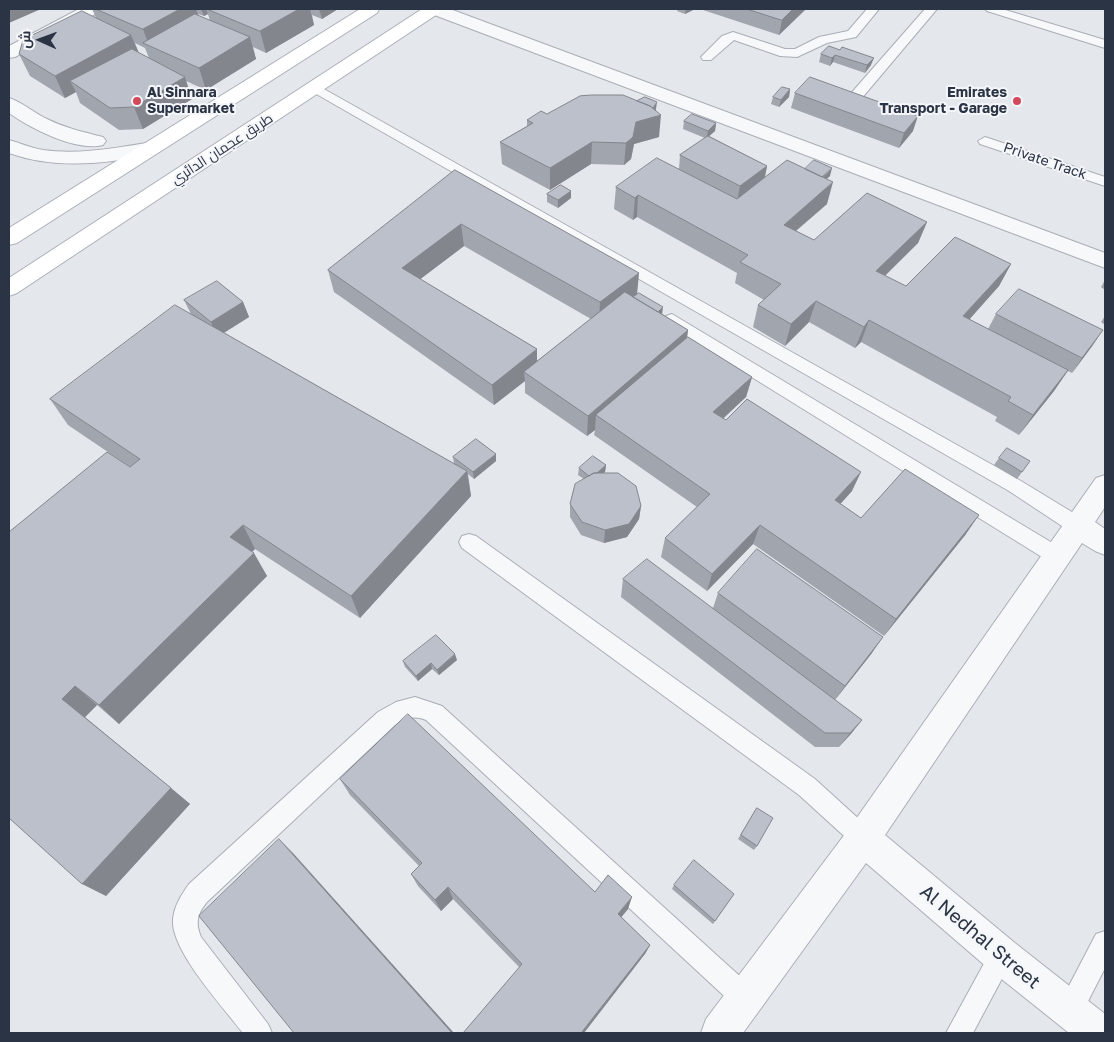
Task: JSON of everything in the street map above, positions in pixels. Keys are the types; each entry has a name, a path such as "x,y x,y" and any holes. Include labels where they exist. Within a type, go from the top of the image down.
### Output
{"main road":[{"path":"9,238 371,9"},
{"path":"315,88 315,76 326,64 408,9"},
{"name":"طريق عجمان الدائري","path":"9,288 434,9"}],"street":[{"path":"434,9 1105,261"},
{"path":"9,52 86,10"},
{"path":"9,104 62,133 83,140 96,141"},
{"path":"9,146 27,153 56,157 101,155 152,148"},
{"path":"720,1033 863,838 1105,486"},
{"path":"1078,526 1105,543"},
{"name":"Al Nedhal Street","path":"863,838 1002,956 1099,1033"}],"lane":[{"path":"707,57 726,39 733,36 784,53 797,53 823,40 852,34 874,9"},
{"path":"851,102 931,9"},
{"path":"991,9 1105,44"},
{"path":"315,88 1015,486 1078,526"},
{"name":"Private Track","path":"985,141 1105,182"},
{"path":"672,320 1057,556"},
{"path":"469,542 807,787 863,838"},
{"path":"259,1033 192,946 186,933 184,919 188,905 198,893 386,719 397,710 410,707 423,707 434,713 745,998"},
{"path":"1070,1010 1105,943"},
{"path":"959,1033 1002,956"}],"building":[{"path":"96,9 180,9 143,29"},
{"path":"207,9 299,9 260,31"},
{"path":"747,9 793,9 782,20"},
{"path":"82,11 131,35 55,76 19,54 23,40"},
{"path":"195,14 250,37 199,68 143,43"},
{"path":"829,46 840,50 842,47 874,58 867,65 835,55 832,58 821,54"},
{"path":"132,49 185,77 134,107 110,108 70,81"},
{"path":"810,77 918,116 904,133 795,93"},
{"path":"782,87 790,89 781,100 773,97"},
{"path":"623,95 650,106 661,115 636,122 633,137 626,143 592,142 550,168 500,142 533,123 527,120 541,111 547,114 580,96"},
{"path":"645,97 657,102 653,108 637,101"},
{"path":"692,114 716,123 708,131 684,121"},
{"path":"708,136 767,166 740,186 680,155"},
{"path":"657,158 737,199 787,160 833,182 784,225 814,240 867,193 927,222 876,271 906,286 955,237 1011,264 963,316 1068,370 1033,415 1008,401 1011,397 869,320 864,327 816,301 791,324 758,305 781,284 740,262 748,255 638,195 635,198 616,187"},
{"path":"814,160 832,168 822,177 805,169"},
{"path":"455,170 639,273 600,302 461,224 402,268 537,349 492,385 328,270"},
{"path":"561,185 571,191 558,200 547,194"},
{"path":"217,281 243,302 211,322 184,300"},
{"path":"1019,289 1103,330 1082,358 996,314"},
{"path":"625,292 688,330 588,416 524,372"},
{"path":"639,293 663,307 658,312 633,297"},
{"path":"175,305 467,471 351,596 243,525 230,537 254,553 99,705 75,686 62,699 171,788 82,884 9,818 9,532 107,452 130,467 140,459 50,399"},
{"path":"688,337 752,377 713,412 726,420 747,399 861,472 835,500 861,518 905,469 979,515 896,619 760,525 712,574 665,538 710,494 596,415"},
{"path":"476,439 496,454 473,472 453,457"},
{"path":"1007,448 1030,461 1022,472 999,458"},
{"path":"593,456 606,465 597,473 589,476 579,468"},
{"path":"594,473 618,473 636,486 641,506 629,524 605,530 582,522 570,504 575,484"},
{"path":"757,549 883,637 845,686 718,593"},
{"path":"647,559 862,720 850,733 825,733 623,579"},
{"path":"436,635 455,654 437,670 431,663 416,676 403,661"},
{"path":"408,714 595,892 608,875 632,897 618,914 650,945 581,1033 463,1033 522,964 448,887 435,900 411,874 422,863 340,779"},
{"path":"757,808 773,818 757,846 741,835"},
{"path":"279,839 452,1033 294,1033 199,916"},
{"path":"694,860 734,894 715,921 674,885"}],"place":[{"name":"Al Sinnara Supermarket","path":"137,101"},
{"name":"Emirates Transport - Garage","path":"1017,101"}]}
